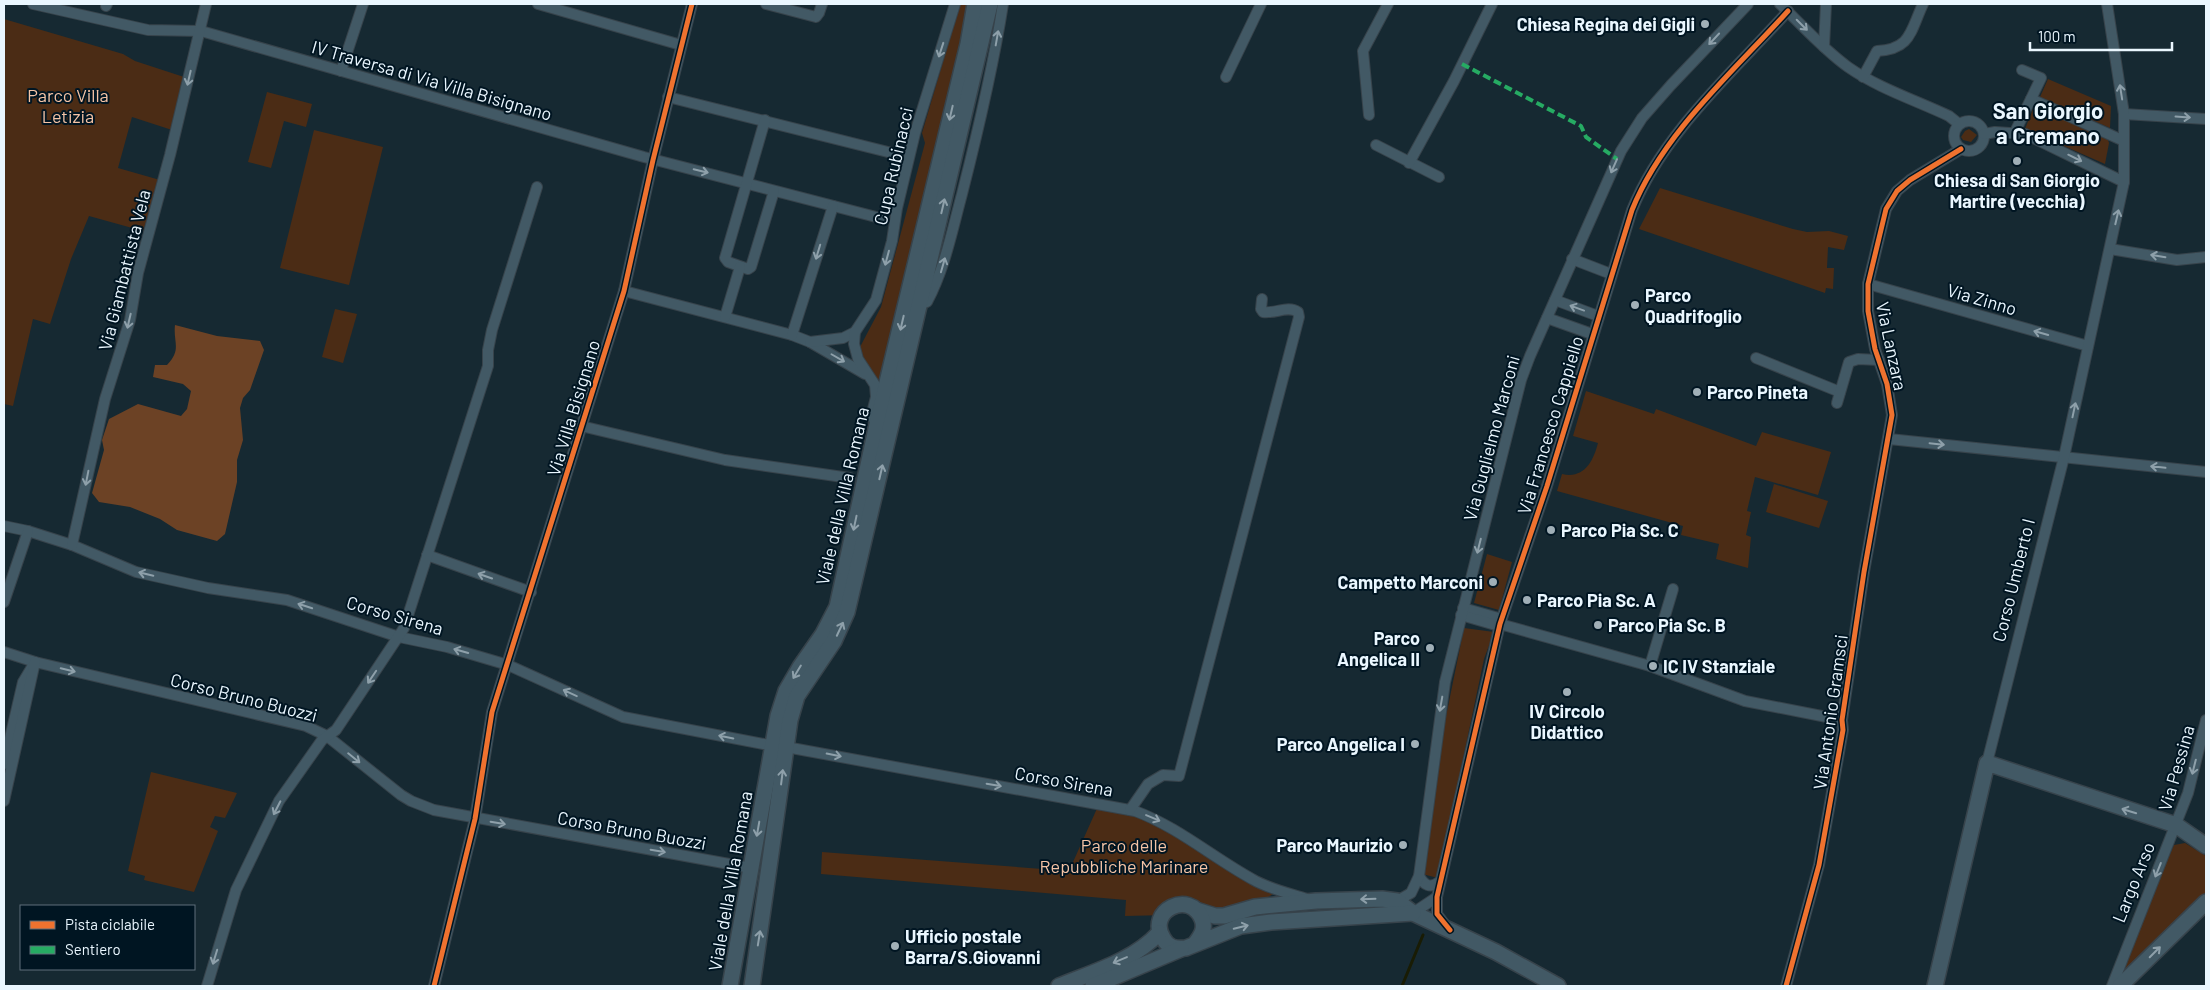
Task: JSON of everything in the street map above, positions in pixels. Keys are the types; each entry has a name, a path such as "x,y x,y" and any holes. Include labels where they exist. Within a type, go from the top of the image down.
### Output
{"main road":[{"name":"Viale della Villa Romana","path":"730,986 751,868 780,747 797,696 834,642 847,612 920,304 986,7"},
{"name":"Viale della Villa Romana","path":"752,986 770,871 780,747 778,716 786,691 823,634 837,607 870,458 968,44 986,7"},
{"path":"1987,763 2176,825 2206,846"},
{"name":"Corso Umberto I","path":"1935,986 1987,763"},
{"path":"751,868 770,871"},
{"path":"1196,910 1203,922 1203,929 1188,946 1172,947 1165,943 1159,933 1160,918 1164,911 1174,905 1183,904 1214,916 1224,916 1255,907 1316,901 1382,899 1397,901 1413,913 1496,952 1552,984"},
{"path":"2120,986 2206,902"},
{"path":"1093,986 1241,926 1271,922 1413,913"},
{"path":"1058,986 1133,955 1145,947 1159,933"}],"street":[{"name":"IV Traversa di Via Villa Bisignano","path":"34,4 152,30 201,31 653,160 880,218"},
{"name":"Via Giambattista Vela","path":"72,545 105,400 124,343 138,273 201,31 206,4"},
{"path":"341,71 363,4"},
{"path":"538,4 560,7 681,45"},
{"name":"Via Villa Bisignano","path":"434,986 476,818 492,712 532,592 581,426 624,292 653,160 692,4"},
{"path":"766,4 816,17 820,13 822,4"},
{"name":"Cupa Rubinacci","path":"855,332 876,300 892,241 897,208 915,134 955,4"},
{"path":"1226,77 1259,4"},
{"path":"1369,115 1363,51 1388,4"},
{"path":"1409,163 1454,81 1492,4"},
{"name":"Via Guglielmo Marconi","path":"1397,901 1412,893 1419,876 1440,712 1462,612 1521,380 1572,259 1621,151 1642,118 1748,4"},
{"path":"1824,47 1826,4"},
{"path":"1863,77 1877,51 1892,50 1906,41 1923,4"},
{"name":"Corso Umberto I","path":"1987,763 2064,458 2124,182 2124,114 2107,4"},
{"path":"1784,8 1824,47 1863,77 1949,116 1959,124"},
{"name":"Via Francesco Cappiello","path":"1436,896 1500,623 1547,486 1611,274 1643,183 1661,154 1784,8"},
{"path":"2015,132 2041,78 2022,70"},
{"path":"668,97 896,154"},
{"path":"2031,99 2124,141"},
{"path":"2124,114 2206,119"},
{"path":"765,120 725,258 728,262 748,269 751,267 774,191"},
{"path":"1971,120 1982,128 1984,134 1983,143 1977,149 1969,151 1961,149 1956,145 1953,134 1959,124 1971,120"},
{"path":"1984,134 1995,132 2025,134 2124,182"},
{"path":"1376,145 1439,177"},
{"name":"Via Lanzara","path":"1889,439 1892,415 1887,384 1879,360 1868,311 1868,284 1886,208 1897,191 1910,180 1961,149"},
{"path":"206,986 236,890 280,802 322,740 336,730 404,628 488,366 492,330 537,187"},
{"path":"792,335 833,206"},
{"path":"2110,249 2177,260 2206,257"},
{"path":"1572,259 1611,274"},
{"path":"725,317 740,266"},
{"name":"Via Zinno","path":"1868,284 2088,346"},
{"path":"624,292 792,335 810,342 866,374"},
{"path":"1130,810 1148,784 1163,775 1179,776 1299,317 1298,312 1290,308 1275,312 1263,312 1260,309 1262,299"},
{"path":"1555,300 1598,316"},
{"path":"1547,318 1592,334"},
{"path":"810,342 843,338 855,332"},
{"path":"855,332 854,344 858,359 866,374 875,385 876,397 867,437 870,458"},
{"path":"1756,358 1840,392"},
{"path":"1837,403 1849,362 1858,358 1879,360"},
{"path":"581,426 725,460 850,478"},
{"path":"1889,439 2206,472"},
{"name":"Via Antonio Gramsci","path":"1786,986 1819,865 1843,730 1842,720 1864,572 1889,439"},
{"name":"Corso Sirena","path":"4,526 28,531 72,545 136,572 208,588 287,600 399,636 447,647 508,665 623,717 1130,810 1158,820 1254,880 1278,891 1316,901"},
{"path":"4,602 28,531"},
{"path":"427,555 532,592"},
{"path":"1462,612 1650,666 1672,589"},
{"name":"Corso Bruno Buozzi","path":"4,652 35,662 306,726 327,736 390,787 412,802 434,810 751,868"},
{"path":"4,764 23,682 35,662"},
{"path":"4,801 35,662"},
{"name":"Via Antonio Gramsci","path":"1650,666 1745,700 1842,720"},
{"name":"Via Pessina","path":"2176,825 2188,792 2206,720"},
{"name":"Largo Arso","path":"2112,986 2176,825"},
{"path":"1419,876 1423,883 1428,886 1434,886 1440,882"},
{"path":"1413,913 1436,896"},
{"path":"1436,896 1437,914 1450,930"}],"green space":[{"path":"960,4 968,4 880,383 867,369 860,347 881,307 925,143 922,133"},
{"name":"Parco Villa Letizia","path":"4,19 123,54 135,61 184,77 172,130 132,117 118,168 160,180 143,231 89,216 71,259 50,324 33,319 13,406 4,404"},
{"path":"2048,79 2111,106 2110,128 2040,97"},
{"path":"267,92 312,104 306,127 284,121 271,168 248,162"},
{"path":"2037,107 2108,140 2105,164 2025,129 2033,109"},
{"path":"1969,129 1977,135 1971,142 1963,140 1961,137"},
{"path":"314,130 383,147 349,285 280,268"},
{"path":"1660,188 1793,229 1807,232 1829,231 1848,236 1844,250 1828,247 1827,268 1834,268 1833,289 1826,288 1825,293 1639,229"},
{"path":"335,309 357,314 343,363 322,357"},
{"path":"1586,391 1654,414 1656,409 1756,446 1762,432 1831,452 1818,495 1755,477 1747,511 1751,512 1746,535 1751,537 1748,568 1716,559 1719,544 1681,535 1683,526 1557,491 1562,474 1576,474 1586,468 1593,457 1598,443 1573,436"},
{"path":"1774,484 1828,501 1819,528 1766,512"},
{"name":"Campetto Marconi","path":"1487,554 1512,562 1499,610 1474,603"},
{"path":"1464,628 1494,632 1484,659 1438,878 1422,874 1443,731"},
{"path":"151,772 237,793 225,818 215,816 210,827 218,831 194,892 144,880 145,876 128,871"},
{"name":"Parco delle Repubbliche Marinare","path":"1099,804 1158,820 1278,891 1262,901 1227,911 1198,907 1169,915 1125,916 1126,900 821,874 822,852 1069,871"},
{"path":"2185,843 2206,856 2206,892 2124,973 2119,970 2174,845"}],"shaded area":[{"path":"175,325 217,336 260,341 264,350 250,390 243,398 240,408 243,440 237,460 237,482 225,534 217,541 177,530 160,519 130,507 99,502 92,493 104,450 102,440 109,419 138,404 181,416 187,409 191,391 183,384 153,377 155,365 167,365 174,355 176,350"}],"waterway":[{"path":"1402,986 1423,935"}],"marked path":[{"path":"1462,64 1581,126 1586,137 1617,159"}],"cycle path":[{"path":"434,986 475,819 492,712 624,291 653,160 692,4"},
{"path":"1450,930 1437,914 1437,897 1500,624 1547,486 1632,210 1645,182 1680,129 1788,11"},
{"path":"1786,986 1819,865 1843,730 1842,720 1864,572 1892,415 1887,384 1875,349 1868,311 1868,284 1886,209 1897,191 1910,180 1961,149"}],"place":[{"name":"Chiesa Regina dei Gigli","path":"1705,24"},
{"name":"Chiesa di San Giorgio Martire (vecchia)","path":"2017,161"},
{"name":"Parco Quadrifoglio","path":"1635,305"},
{"name":"Parco Pineta","path":"1697,392"},
{"name":"Parco Pia Sc. C","path":"1551,530"},
{"name":"Campetto Marconi","path":"1493,582"},
{"name":"Parco Pia Sc. A","path":"1527,600"},
{"name":"Parco Pia Sc. B","path":"1598,625"},
{"name":"Parco Angelica II","path":"1430,648"},
{"name":"IC IV Stanziale","path":"1653,666"},
{"name":"IV Circolo Didattico","path":"1567,692"},
{"name":"Parco Angelica I","path":"1415,744"},
{"name":"Parco Maurizio","path":"1403,845"},
{"name":"Ufficio postale Barra/S.Giovanni","path":"895,946"}],"district":[{"name":"San Giorgio a Cremano","path":"2048,122"}]}
